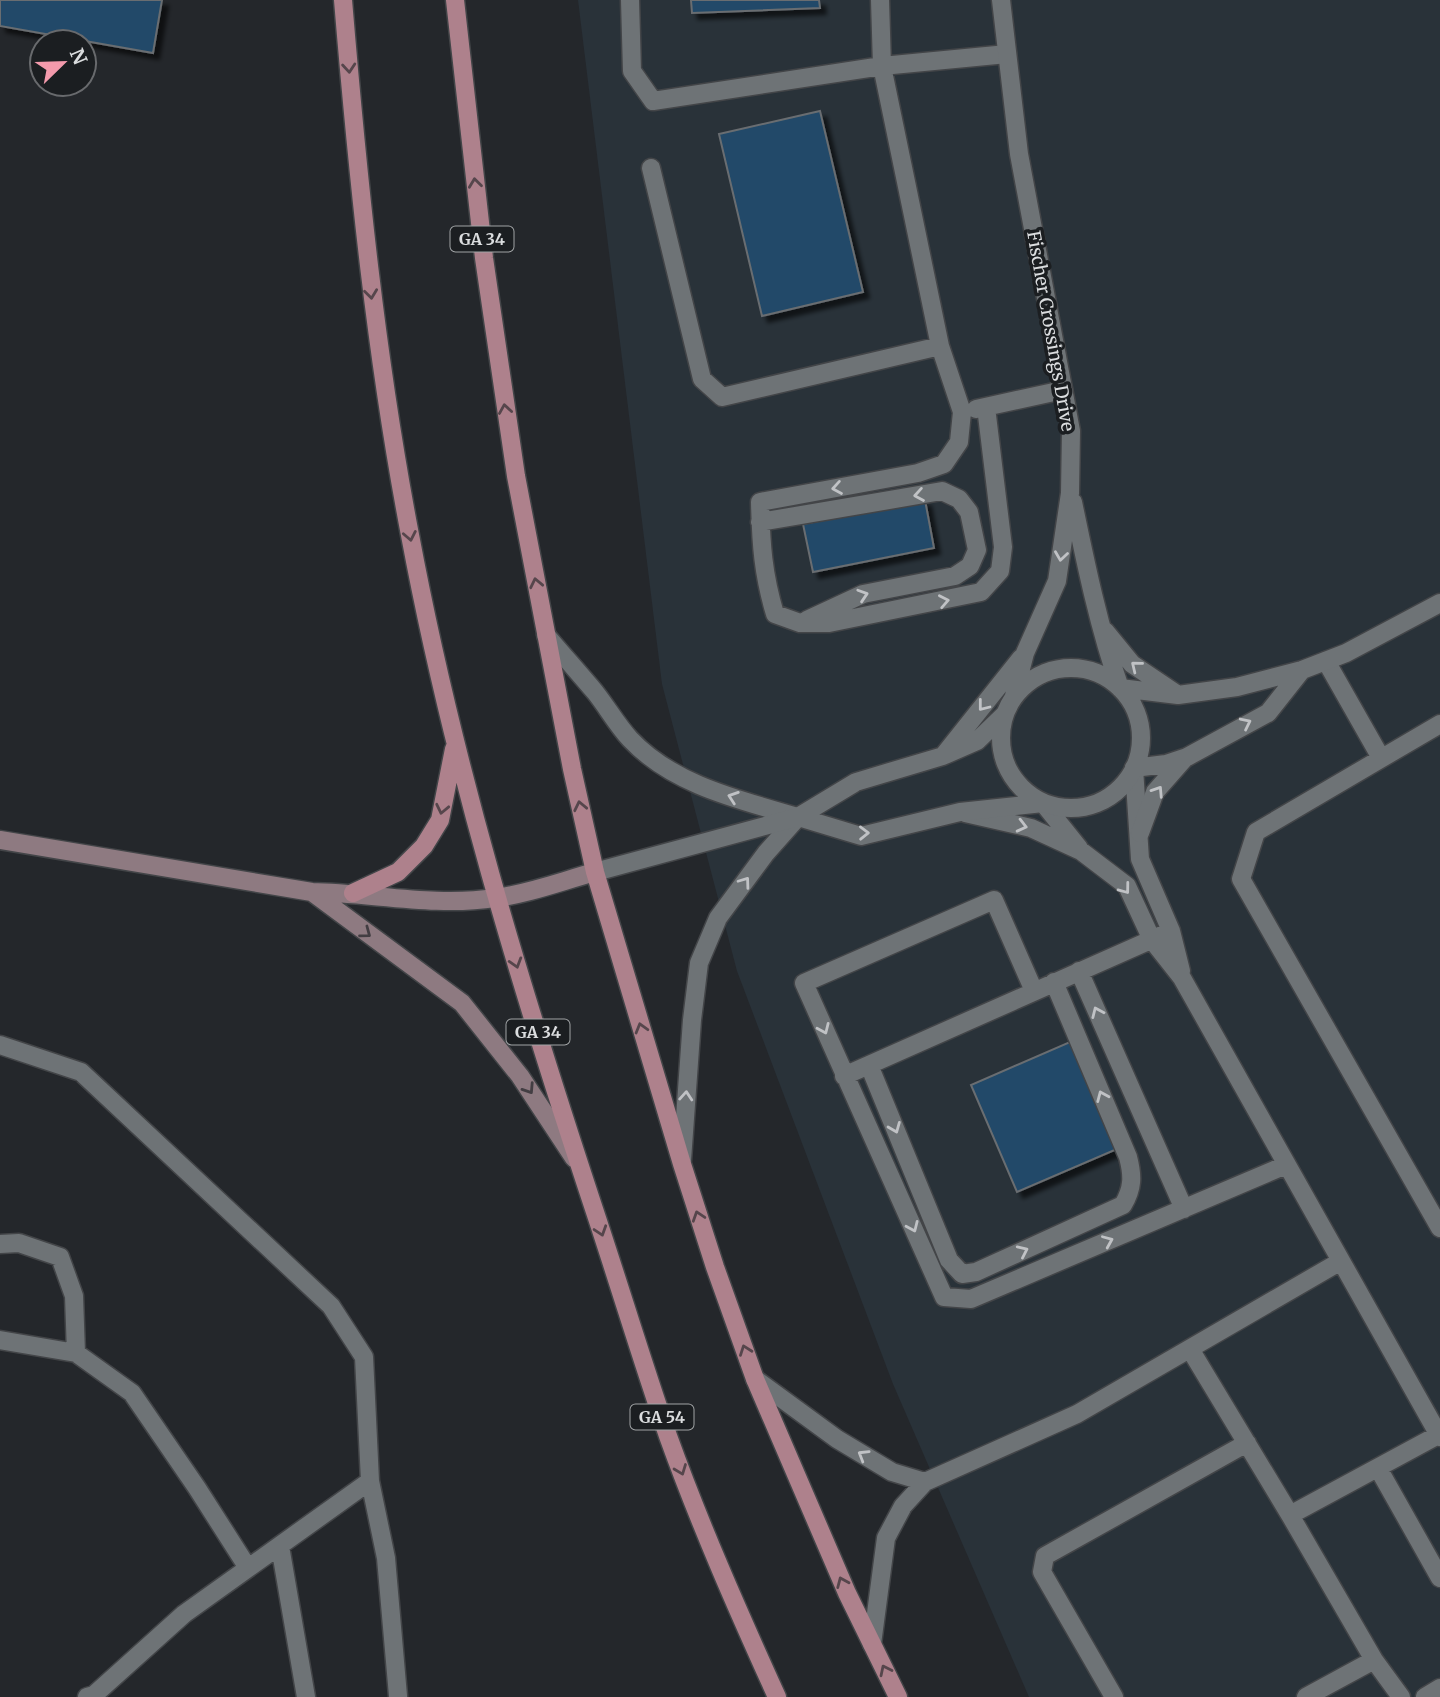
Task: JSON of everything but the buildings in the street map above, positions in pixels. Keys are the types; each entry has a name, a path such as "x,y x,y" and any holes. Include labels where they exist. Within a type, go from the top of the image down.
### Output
{"main road":[{"name":"GA 34","path":"343,0 359,193 390,422 410,537 455,742 496,898 579,1166"},
{"name":"GA 34","path":"455,0 469,137 497,357 530,554 595,872"},
{"path":"353,892 398,872 424,846 440,820 455,742"},
{"name":"GA 54","path":"0,840 312,892 353,892 439,900 496,898 595,872"},
{"path":"595,872 682,1164 755,1379 847,1593 898,1697"},
{"name":"GA 54","path":"312,892 462,1003 520,1076 579,1166 668,1436 711,1545 778,1697"}],"street":[{"path":"629,0 632,71 653,101 882,66 1007,54"},
{"path":"880,0 882,66 940,346 962,412 959,442 944,464 918,473 760,502 765,581 775,614 800,623 829,623 981,592 999,570 1003,547 986,407"},
{"name":"Fischer Crossings Drive","path":"1001,0 1019,155 1071,431 1070,488 1057,581 1025,653 1014,696"},
{"path":"651,168 702,379 722,397 940,346"},
{"path":"962,412 1063,390"},
{"path":"1070,488 1088,575 1108,654 1120,688"},
{"path":"760,522 942,491 959,499 969,512 977,551 970,566 955,576 863,594 800,623"},
{"path":"1120,688 1178,695 1237,687 1302,670 1346,653 1440,603"},
{"path":"1102,628 1132,664 1178,695"},
{"path":"546,635 630,740 656,761 692,782 862,836 960,812 1043,803 1064,808 1085,807 1106,800 1122,786 1135,768 1166,764 1187,757 1268,713 1302,670"},
{"path":"943,756 1025,653"},
{"path":"1326,661 1381,758"},
{"path":"1081,851 1043,803 1025,791 1011,775 1003,755 1001,734 1005,714 1014,696 1032,680 1054,670 1077,668 1100,674 1120,688 1133,705 1140,726 1140,747 1135,768 1140,859 1171,931 1182,978"},
{"path":"595,872 798,817 856,782 943,756 977,741 1005,714"},
{"path":"1440,724 1256,832 1241,879 1440,1228"},
{"path":"1140,833 1155,792 1187,757"},
{"path":"960,812 1031,828 1081,851 1127,886 1152,940 1182,978 1440,1435 1290,1515"},
{"path":"682,1164 692,1020 699,963 718,918 766,853 798,817"},
{"path":"1034,991 994,900 804,983 944,1297 971,1299 1286,1165"},
{"path":"845,1076 1171,931"},
{"path":"1079,971 1184,1209"},
{"path":"869,1065 950,1260 962,1274 976,1272 1123,1205 1131,1191 1133,1176 1128,1157 1054,982"},
{"path":"0,1045 81,1072 331,1306 364,1357 370,1481 386,1558 398,1696"},
{"path":"0,1244 19,1243 60,1257 74,1296 76,1353"},
{"path":"872,1644 886,1538 903,1506 925,1482 1077,1414 1341,1261"},
{"path":"0,1340 76,1353 132,1393 248,1569"},
{"path":"1190,1349 1374,1660 1401,1697"},
{"path":"755,1379 848,1446 892,1472 925,1482"},
{"path":"1114,1697 1042,1572 1045,1556 1247,1443"},
{"path":"1378,1468 1440,1578"},
{"path":"92,1696 184,1614 370,1481"},
{"path":"280,1546 306,1697"},
{"path":"1306,1697 1374,1660"},
{"path":"1425,1697 1440,1688"}],"shaded area":[{"path":"578,0 1440,0 1440,1697 1029,1697 893,1384 737,971 662,684"}]}
